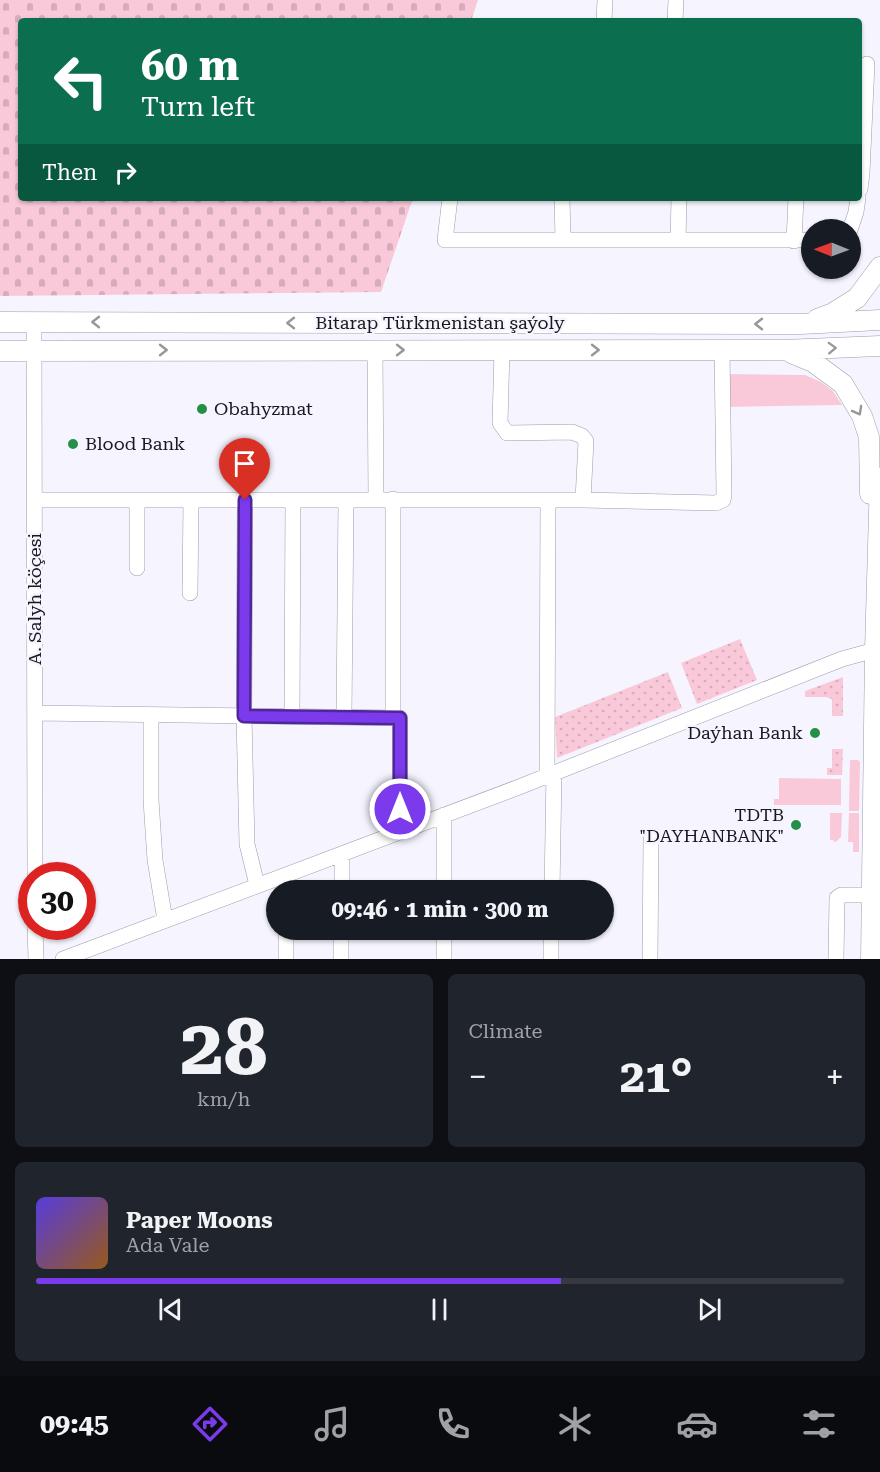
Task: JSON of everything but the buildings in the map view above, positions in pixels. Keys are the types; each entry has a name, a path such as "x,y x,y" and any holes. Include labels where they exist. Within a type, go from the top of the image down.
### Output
{"main road":[{"path":"801,324 833,313 857,298 880,267"},
{"name":"Bitarap Türkmenistan şaýoly","path":"0,322 801,324 880,320"},
{"name":"Bitarap Türkmenistan şaýoly","path":"0,351 783,350 880,346"},
{"path":"783,350 813,362 843,384 862,416 869,437 870,503 879,511"},
{"path":"871,959 880,478"}],"street":[{"path":"604,18 605,0"},
{"path":"675,18 676,0"},
{"path":"862,156 869,65"},
{"path":"450,201 445,240 801,241"},
{"path":"562,201 563,240"},
{"path":"678,240 679,201"},
{"path":"794,241 796,201"},
{"path":"854,219 858,201"},
{"name":"A. Salyh köçesi","path":"34,322 35,862"},
{"path":"375,350 376,499"},
{"path":"502,350 500,423 507,433 572,432 582,436 586,441 583,500"},
{"path":"35,500 376,499 716,503 723,500 724,495 722,350"},
{"path":"136,500 137,567"},
{"path":"190,593 191,500"},
{"path":"245,500 246,844 257,885"},
{"path":"292,717 293,500"},
{"path":"344,717 345,500"},
{"path":"393,500 393,718"},
{"path":"548,500 552,880"},
{"path":"63,959 400,832 842,659 878,650"},
{"path":"35,713 400,718 400,832"},
{"path":"151,715 151,800 155,860 165,920"},
{"path":"444,815 444,880"},
{"path":"650,959 651,840"},
{"path":"342,854 342,880"},
{"path":"287,874 287,880"},
{"path":"836,959 837,898 841,895 872,896"},
{"path":"35,940 36,959"},
{"path":"286,940 286,959"},
{"path":"341,940 341,959"},
{"path":"444,940 444,959"},
{"path":"551,940 551,959"}],"green space":[{"path":"0,0 478,0 472,18 18,18 18,201 412,201 381,292 0,296"},
{"path":"725,374 805,375 821,382 833,391 842,405 724,407"},
{"path":"740,639 757,680 697,704 681,663"},
{"path":"668,672 682,708 557,758 555,717"},
{"path":"843,677 843,716 832,716 832,699 805,697 805,691"},
{"path":"832,749 843,749 842,775 827,775 827,768 832,768"},
{"path":"850,760 860,762 859,811 849,811"},
{"path":"779,778 841,779 841,805 774,805 774,799 779,799"},
{"path":"830,813 842,813 841,837 834,842 830,840"},
{"path":"849,813 859,813 859,852 853,852 853,842 848,842"}],"place":[{"name":"Obahyzmat","path":"202,409"},
{"name":"Blood Bank","path":"73,444"},
{"name":"Daýhan Bank","path":"815,733"},
{"name":"TDTB \"DAYHANBANK\"","path":"796,825"}],"route":[{"path":"245,500 244,716 400,718 400,809"}]}
